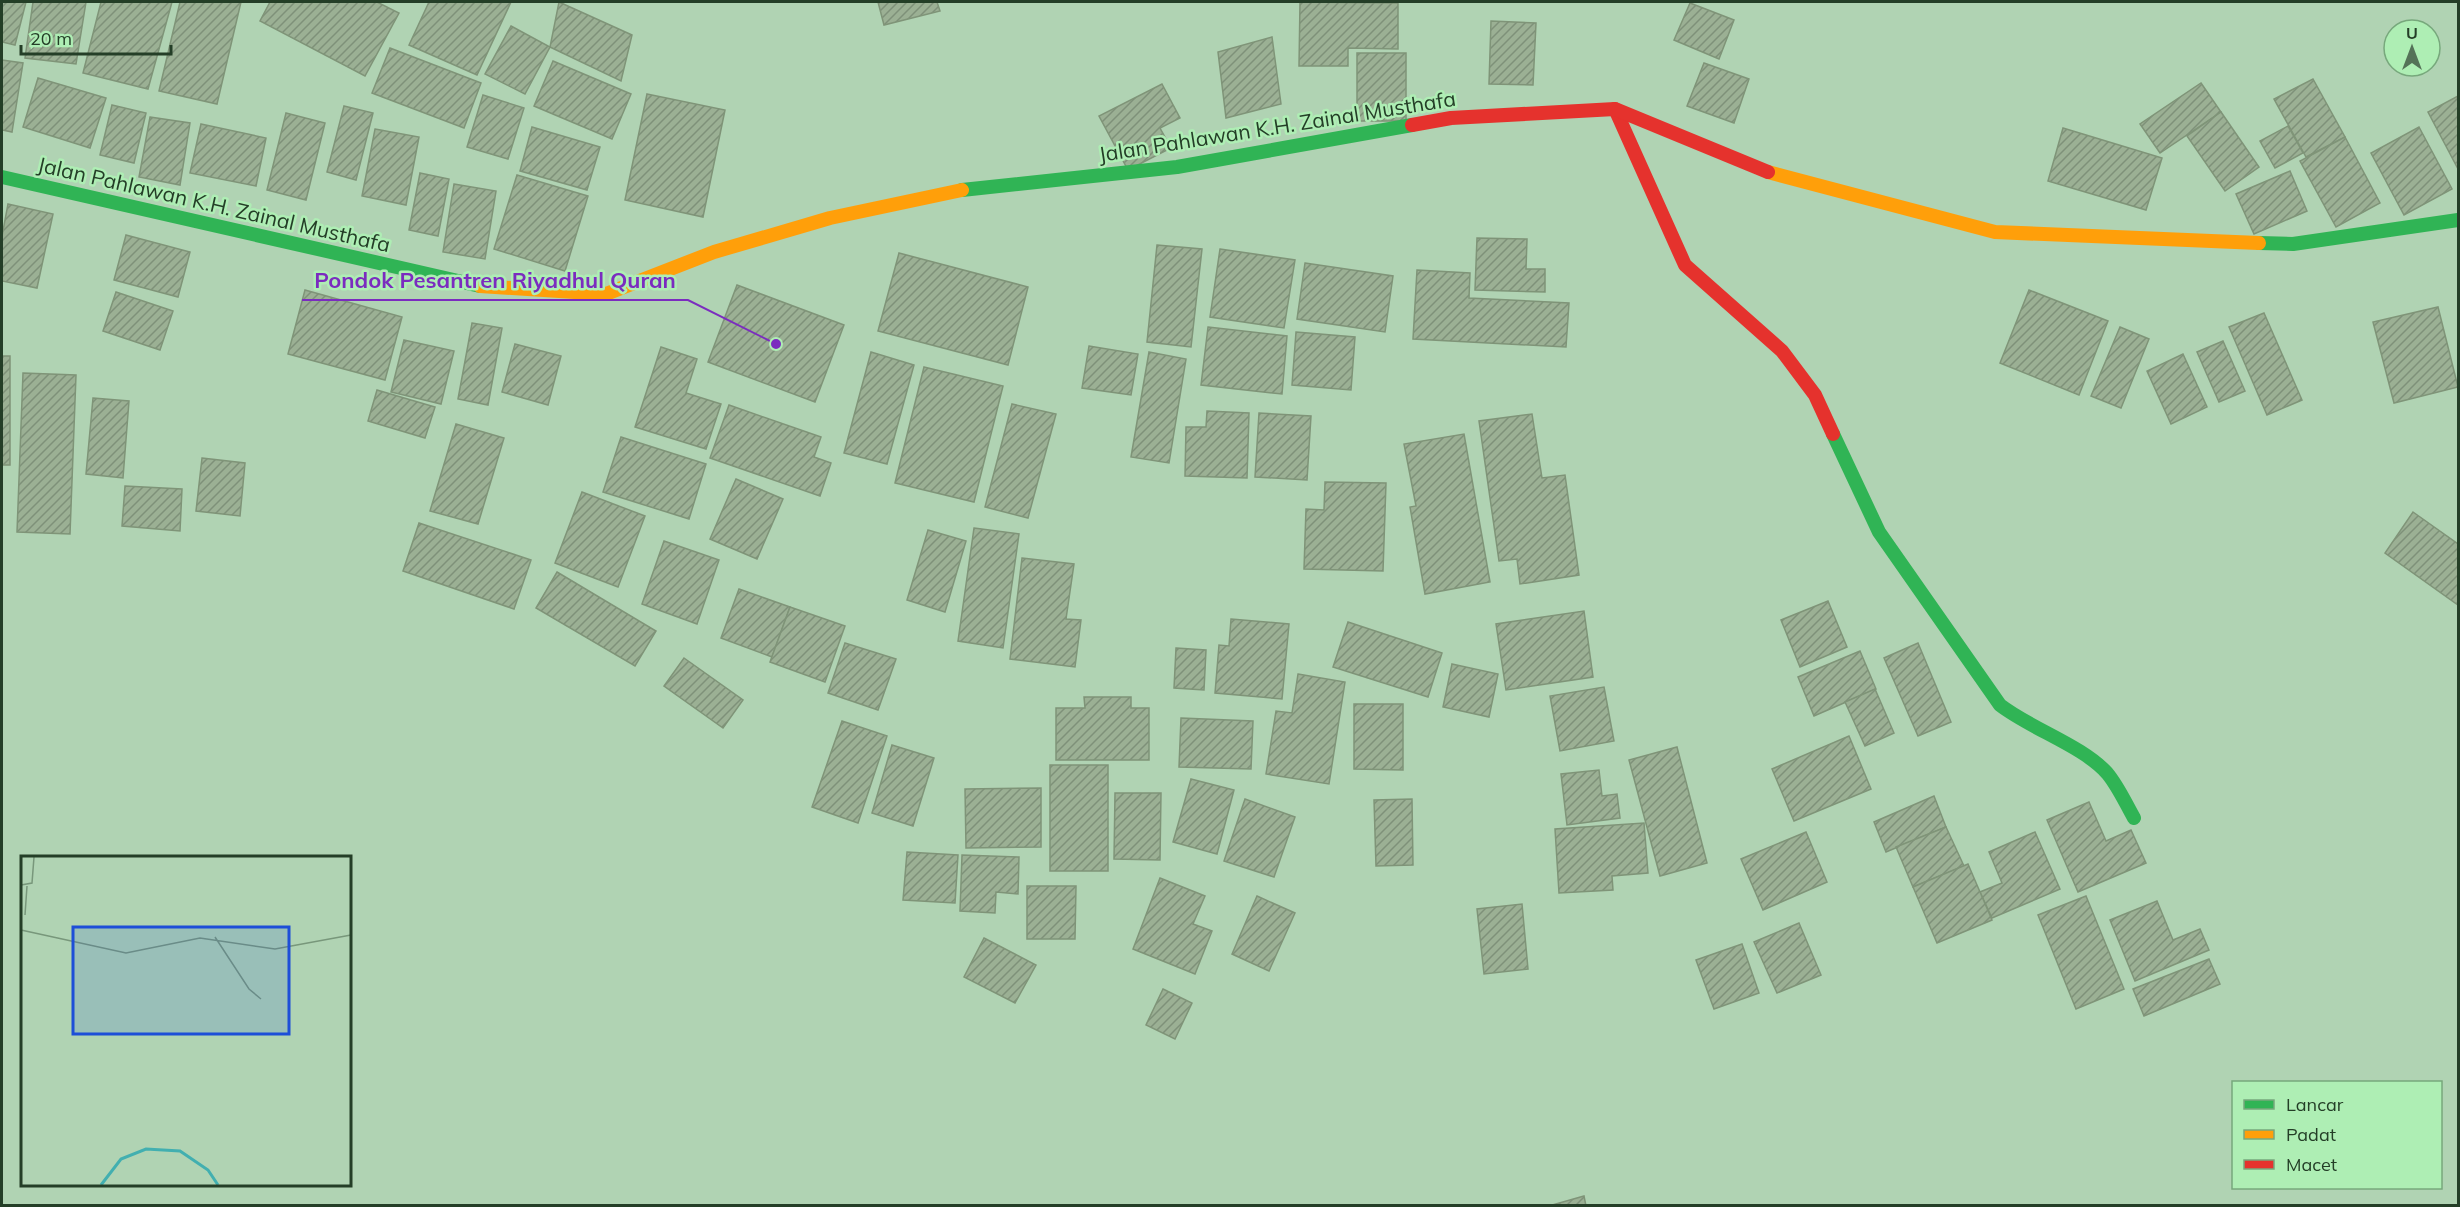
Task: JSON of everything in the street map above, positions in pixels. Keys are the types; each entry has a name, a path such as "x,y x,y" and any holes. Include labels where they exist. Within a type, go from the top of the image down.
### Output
{"street":[{"name":"Jalan Pahlawan K.H. Zainal Musthafa","path":"2,177 490,288 606,294 714,252 830,218 962,190 1177,167 1450,118 1615,109 1774,175 1995,232 2293,244 2458,220"},
{"path":"1615,109 1685,265 1782,351 1803,377 1815,395 1879,532 2000,705 2021,721 2090,758 2108,774 2134,818"}],"building":[{"path":"2,2 26,2 15,45 2,42"},
{"path":"33,2 86,2 76,64 25,58"},
{"path":"101,2 172,2 148,89 83,73"},
{"path":"180,2 241,2 217,104 159,91"},
{"path":"270,2 377,2 399,13 365,76 260,21"},
{"path":"429,2 511,2 477,75 409,45"},
{"path":"559,2 632,35 621,81 550,47"},
{"path":"878,2 937,2 940,11 884,25"},
{"path":"1300,2 1398,3 1398,49 1348,48 1348,66 1299,66"},
{"path":"1690,3 1734,20 1719,59 1674,40"},
{"path":"1491,21 1536,23 1533,85 1489,84"},
{"path":"511,26 550,47 525,94 485,74"},
{"path":"1272,37 1281,104 1226,118 1218,52"},
{"path":"390,48 481,83 464,128 372,93"},
{"path":"1357,53 1406,53 1406,121 1357,121"},
{"path":"2,60 23,63 12,132 2,130"},
{"path":"553,61 631,94 612,139 534,106"},
{"path":"1704,63 1749,79 1734,123 1687,106"},
{"path":"38,78 106,98 90,148 23,127"},
{"path":"2313,79 2345,137 2306,157 2274,99"},
{"path":"2201,83 2221,112 2160,153 2140,124"},
{"path":"1162,84 1180,118 1160,128 1171,148 1128,170 1099,116"},
{"path":"647,94 725,110 703,217 625,200"},
{"path":"483,95 524,108 508,159 467,147"},
{"path":"2458,96 2458,169 2428,112"},
{"path":"112,105 146,113 134,163 100,155"},
{"path":"344,106 373,113 356,180 327,172"},
{"path":"2221,112 2259,167 2225,191 2187,136"},
{"path":"286,113 325,123 306,200 267,190"},
{"path":"150,117 190,123 180,185 139,177"},
{"path":"201,124 266,138 256,186 190,173"},
{"path":"2288,126 2303,153 2275,168 2260,141"},
{"path":"532,127 600,147 587,190 520,171"},
{"path":"2419,127 2452,189 2404,215 2371,153"},
{"path":"2063,128 2162,158 2146,210 2048,181"},
{"path":"375,129 419,137 406,205 362,196"},
{"path":"2345,137 2380,203 2336,227 2300,161"},
{"path":"2290,171 2307,211 2254,234 2236,194"},
{"path":"420,173 449,179 438,236 409,230"},
{"path":"517,175 588,196 565,271 494,249"},
{"path":"454,184 496,191 485,259 443,252"},
{"path":"8,204 53,214 37,288 2,281 2,236"},
{"path":"126,235 190,252 178,297 114,280"},
{"path":"1477,238 1527,239 1526,269 1545,269 1545,292 1475,290"},
{"path":"1157,245 1202,249 1191,347 1147,342"},
{"path":"1220,249 1295,260 1284,328 1210,317"},
{"path":"899,253 1028,287 1008,365 878,331"},
{"path":"1305,263 1393,276 1385,332 1297,319"},
{"path":"1417,270 1470,273 1469,298 1569,303 1566,347 1413,339"},
{"path":"737,285 844,325 815,402 708,362"},
{"path":"305,290 402,317 385,380 288,354"},
{"path":"2029,290 2108,321 2079,395 2000,363"},
{"path":"116,292 173,311 160,350 103,331"},
{"path":"2438,307 2458,387 2394,403 2373,322"},
{"path":"2264,313 2302,400 2267,415 2229,327"},
{"path":"472,323 502,328 488,405 458,399"},
{"path":"1208,327 1287,336 1282,394 1201,385"},
{"path":"2120,327 2149,339 2121,408 2091,396"},
{"path":"1296,332 1355,337 1351,390 1292,385"},
{"path":"404,340 454,351 441,404 391,392"},
{"path":"2223,341 2245,391 2219,402 2197,352"},
{"path":"515,344 561,356 548,405 502,392"},
{"path":"1089,346 1138,354 1131,395 1082,388"},
{"path":"661,347 697,359 686,393 721,404 706,449 635,427"},
{"path":"871,352 914,365 887,464 844,453"},
{"path":"1149,352 1186,359 1169,463 1131,457"},
{"path":"2183,354 2207,407 2171,424 2147,371"},
{"path":"2,356 10,356 10,465 2,465"},
{"path":"924,367 1003,386 974,502 895,483"},
{"path":"23,373 76,375 70,534 17,532"},
{"path":"377,390 435,407 425,438 368,421"},
{"path":"93,398 129,401 123,478 86,474"},
{"path":"1012,404 1056,414 1028,518 985,507"},
{"path":"729,405 821,437 814,457 831,463 820,496 710,458"},
{"path":"1207,411 1249,413 1247,478 1185,476 1186,427 1206,427"},
{"path":"1259,413 1311,416 1307,480 1255,477"},
{"path":"1532,414 1542,478 1565,475 1579,575 1520,584 1517,559 1499,561 1479,421"},
{"path":"456,424 504,438 478,524 430,511"},
{"path":"1464,434 1490,582 1425,594 1410,507 1416,506 1404,444"},
{"path":"621,437 706,464 689,519 603,492"},
{"path":"202,458 245,463 240,516 196,511"},
{"path":"736,479 783,499 757,559 710,539"},
{"path":"1325,482 1386,483 1383,571 1304,569 1306,509 1324,510"},
{"path":"125,486 182,489 180,531 122,526"},
{"path":"582,492 645,516 618,587 555,563"},
{"path":"2413,512 2458,544 2458,605 2385,553"},
{"path":"419,523 531,560 514,609 403,571"},
{"path":"974,528 1019,534 1003,648 958,641"},
{"path":"928,530 966,541 945,612 907,600"},
{"path":"664,541 719,560 697,624 642,604"},
{"path":"1022,558 1074,564 1066,619 1081,620 1075,667 1010,659"},
{"path":"557,572 656,631 635,666 536,608"},
{"path":"739,589 790,607 772,657 721,638"},
{"path":"1828,601 1847,647 1800,667 1781,620"},
{"path":"790,607 845,626 825,682 770,662"},
{"path":"1584,611 1593,677 1506,690 1496,624"},
{"path":"1231,619 1289,624 1282,699 1215,693 1219,645 1229,646"},
{"path":"1348,622 1442,653 1428,697 1333,667"},
{"path":"845,643 896,659 878,710 828,693"},
{"path":"1918,643 1951,722 1918,736 1884,658"},
{"path":"1176,648 1206,650 1204,690 1174,688"},
{"path":"1860,651 1876,689 1814,716 1798,677"},
{"path":"684,658 743,700 723,728 664,686"},
{"path":"1452,664 1498,674 1489,717 1443,707"},
{"path":"1298,674 1345,682 1329,784 1266,774 1276,711 1292,713"},
{"path":"1604,687 1614,741 1560,751 1550,696"},
{"path":"1875,689 1894,733 1865,746 1845,702"},
{"path":"1084,697 1131,697 1131,708 1149,708 1149,760 1056,760 1056,708 1085,708"},
{"path":"1354,704 1403,704 1403,770 1354,769"},
{"path":"1181,718 1253,721 1251,769 1179,767"},
{"path":"842,721 887,736 858,823 812,807"},
{"path":"1849,736 1871,789 1794,821 1772,769"},
{"path":"892,745 934,758 913,826 872,813"},
{"path":"1677,747 1707,863 1660,876 1629,760"},
{"path":"1050,765 1108,765 1108,871 1050,871"},
{"path":"1599,770 1602,796 1617,794 1620,818 1567,825 1561,774"},
{"path":"1191,779 1234,790 1217,854 1173,842"},
{"path":"1041,788 1041,847 966,848 965,789"},
{"path":"1115,793 1161,793 1160,860 1114,859"},
{"path":"1934,796 1946,827 1886,852 1874,822"},
{"path":"1245,799 1295,817 1274,877 1224,861"},
{"path":"1412,799 1413,865 1376,866 1374,800"},
{"path":"2089,802 2106,841 2131,830 2146,863 2078,892 2047,820"},
{"path":"1644,823 1648,873 1612,876 1613,890 1559,893 1555,829"},
{"path":"1946,827 1964,866 1913,887 1896,847"},
{"path":"1806,832 1827,882 1763,910 1741,859"},
{"path":"2035,832 2060,889 1992,918 1980,892 2002,883 1989,852"},
{"path":"907,852 958,855 955,903 903,900"},
{"path":"962,855 1019,857 1018,894 996,892 995,913 960,911"},
{"path":"1968,864 1992,920 1937,943 1913,887"},
{"path":"1160,878 1205,896 1193,924 1212,931 1195,974 1133,949"},
{"path":"1027,886 1076,886 1075,939 1027,939"},
{"path":"1257,896 1295,913 1269,971 1232,954"},
{"path":"2086,896 2124,989 2076,1009 2038,915"},
{"path":"2157,901 2173,940 2200,929 2209,950 2135,981 2110,920"},
{"path":"1522,904 1528,969 1484,974 1477,909"},
{"path":"1799,923 1821,975 1777,993 1754,942"},
{"path":"984,938 1036,965 1015,1003 964,977"},
{"path":"1742,944 1759,993 1714,1009 1696,960"},
{"path":"2209,959 2220,984 2144,1016 2133,989"},
{"path":"1163,989 1192,1003 1175,1039 1146,1025"},
{"path":"1584,1196 1586,1206 1552,1206 1552,1205"}],"traffic: fast":[{"path":"962,190 1177,167 1412,125"},
{"path":"2,177 480,286"},
{"path":"2259,243 2293,244 2458,220"},
{"path":"1833,434 1879,532 2000,705 2097,763 2115,784 2134,818"}],"traffic: slow":[{"path":"1768,172 1995,232 2259,243"},
{"path":"480,286 606,294 714,252 830,218 962,190"}],"traffic: jam":[{"path":"1615,109 1685,265 1782,351 1815,395 1833,434"},
{"path":"1412,125 1451,118 1615,109 1768,172"}],"place":[{"name":"Pondok Pesantren Riyadhul Quran","path":"776,344"}]}
